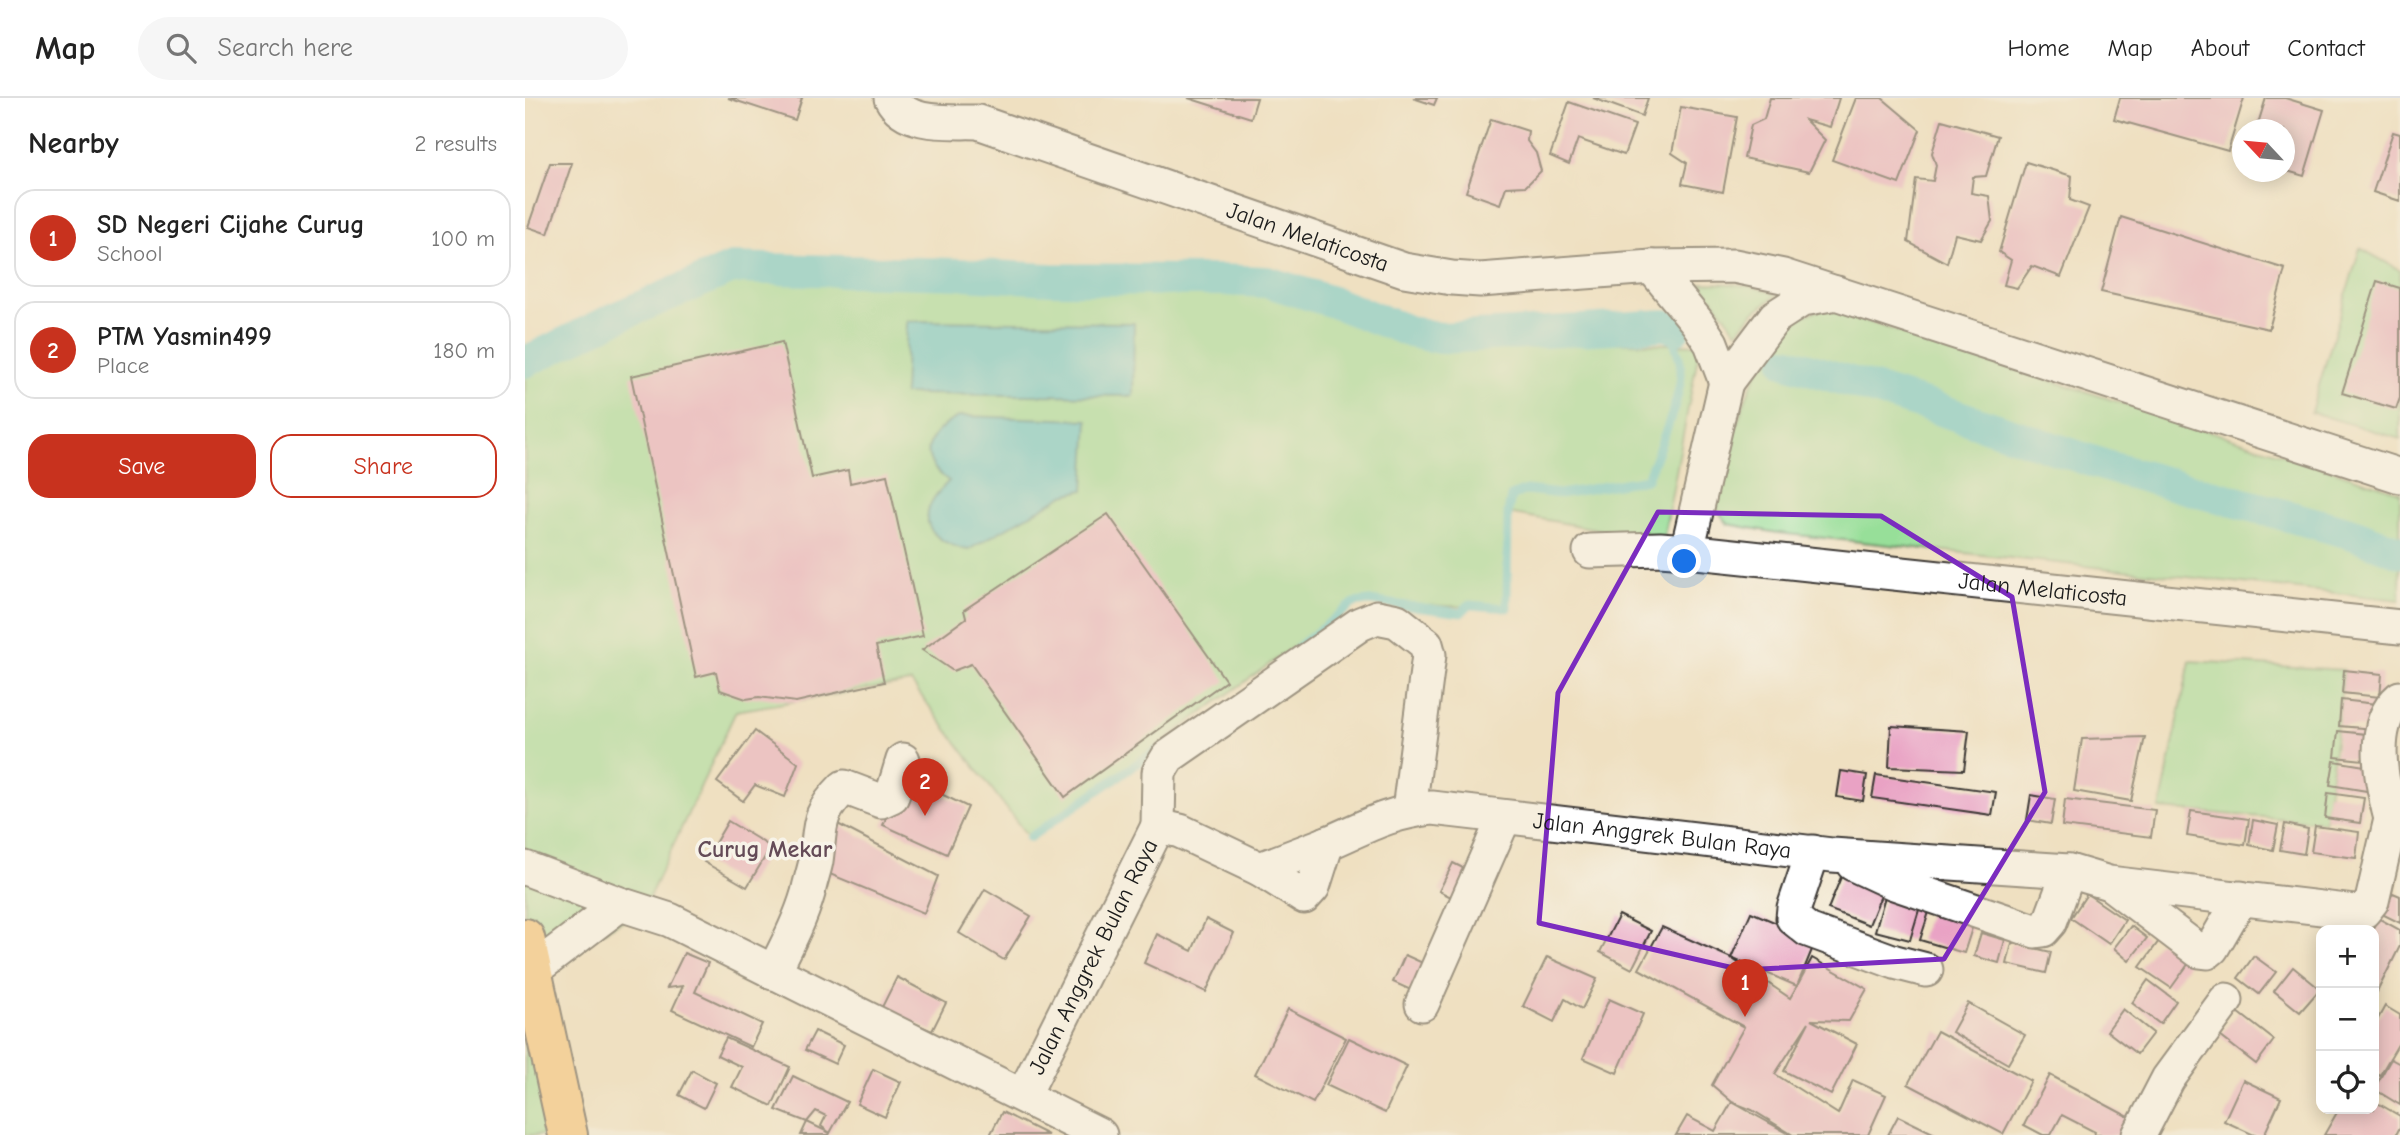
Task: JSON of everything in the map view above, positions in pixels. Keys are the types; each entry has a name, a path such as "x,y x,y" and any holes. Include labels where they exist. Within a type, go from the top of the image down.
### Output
{"highway":[{"path":"529,954 568,1135"}],"street":[{"name":"Jalan Melaticosta","path":"891,98 911,115 930,121 969,110 1403,270 1480,280 1652,267 1734,267 1783,276 2400,477"},
{"path":"1652,267 1711,343 1726,382"},
{"name":"Jalan Melaticosta","path":"1687,551 1726,382 1775,317 1803,299 1837,293"},
{"name":"Jalan Melaticosta","path":"1590,551 1687,551 2400,626"},
{"path":"1158,826 1160,772 1168,757 1360,624 1377,617 1397,621 1426,644 1429,656 1409,810"},
{"path":"2395,808 2381,777 2382,732 2388,712 2400,698"},
{"path":"773,973 790,941 807,896 816,861 817,838 822,818 831,800 844,787 881,801 892,796 903,760"},
{"name":"Jalan Anggrek Bulan Raya","path":"1023,1096 1158,826 1180,831 1260,869 1389,816 1409,810 1432,808 1822,853 2069,871 2109,883 2355,912 2364,911 2372,901 2395,808"},
{"path":"1422,1004 1504,818"},
{"path":"1926,970 1895,962 1798,924 1793,918 1794,908 1822,853 1894,883 2035,931 2043,930 2050,922 2069,871"},
{"path":"525,868 670,920 1100,1135"},
{"path":"2109,883 2199,951 2207,952 2241,898"},
{"path":"529,954 620,904"},
{"path":"2139,1135 2168,1079 2226,1000"}],"highlighted area":[{"path":"1658,512 1881,516 2012,597 2045,792 1944,959 1742,970 1539,923 1558,693"}],"green space":[{"path":"2360,248 2400,270 2400,439 2311,412"},
{"path":"732,268 1268,282 1440,338 1700,345 1663,541 1508,513 1507,608 1354,603 1029,838 911,682 736,711 643,910 532,970 568,1135 525,1135 525,362 610,320"},
{"path":"1701,283 1740,285 1777,295 1754,312 1737,332"},
{"path":"1825,308 2400,492 2400,600 1778,533 1728,524 1715,506 1734,432 1753,381 1765,357 1780,337 1799,318"},
{"path":"2190,661 2344,670 2325,822 2160,809"}],"water":[{"path":"907,321 1134,323 1133,396 904,394"},
{"path":"960,416 1088,420 1084,490 1064,495 968,550 940,539 929,526 927,518 934,498 949,481 931,463 929,446 940,430"}],"building":[{"path":"728,98 802,98 795,120"},
{"path":"1188,98 1257,98 1251,118"},
{"path":"1413,98 1437,98 1434,105"},
{"path":"1593,98 1648,98 1642,116"},
{"path":"1770,98 1839,98 1830,127 1805,120 1825,140 1809,172 1744,158 1751,125 1764,119"},
{"path":"1856,98 1882,98 1920,130 1899,184 1832,160"},
{"path":"2120,98 2244,98 2238,119 2232,119 2232,138 2228,151 2114,119"},
{"path":"2266,98 2285,98 2324,110 2304,176 2295,173 2295,119 2259,119"},
{"path":"1569,102 1635,125 1624,155 1578,139 1569,164 1550,156"},
{"path":"1681,107 1737,117 1723,192 1682,184 1687,163 1672,153"},
{"path":"1491,119 1528,131 1527,141 1536,153 1541,171 1526,186 1506,187 1500,204 1466,192"},
{"path":"1942,120 1998,136 1986,176 1973,177 1971,193 1989,196 1992,221 1981,240 1955,234 1947,263 1908,242 1916,179 1933,181 1936,165 1932,153"},
{"path":"2393,132 2400,134 2400,201 2373,192"},
{"path":"2026,162 2072,176 2070,200 2089,207 2061,277 2032,266 2017,288 2004,285 2011,260 1999,252"},
{"path":"550,163 572,163 548,234 528,227"},
{"path":"2121,217 2285,269 2269,329 2101,292"},
{"path":"2377,281 2400,288 2400,398 2396,409 2342,393"},
{"path":"782,342 812,478 848,470 850,483 887,475 923,636 876,646 884,682 796,702 759,697 746,699 720,690 716,672 696,677 631,376"},
{"path":"1108,514 1226,681 1065,797 971,664 953,671 922,650 966,618 964,610"},
{"path":"2344,670 2382,674 2380,697 2342,693"},
{"path":"2341,700 2376,704 2374,729 2339,726"},
{"path":"1891,726 1969,731 1964,770 1889,767"},
{"path":"755,731 798,763 785,797 755,785 743,801 717,782"},
{"path":"2338,731 2375,735 2373,761 2335,757"},
{"path":"2145,737 2131,801 2074,791 2082,739"},
{"path":"2334,761 2371,767 2367,791 2330,785"},
{"path":"1841,771 1867,775 1863,801 1837,797"},
{"path":"1876,775 1996,792 1992,815 1872,798"},
{"path":"904,776 968,807 947,854 883,825"},
{"path":"2328,793 2364,798 2360,823 2325,818"},
{"path":"2031,795 2055,799 2051,824 2027,820"},
{"path":"2065,799 2155,810 2151,837 2062,826"},
{"path":"2191,811 2249,819 2245,845 2187,836"},
{"path":"828,819 938,876 924,913 820,870"},
{"path":"2253,820 2278,825 2273,850 2249,845"},
{"path":"728,821 771,847 747,887 704,862"},
{"path":"2285,824 2308,829 2304,854 2280,850"},
{"path":"2315,826 2359,832 2356,858 2311,852"},
{"path":"1453,863 1473,873 1459,901 1439,891"},
{"path":"1841,877 1882,893 1869,925 1828,909"},
{"path":"985,889 1031,916 1004,960 959,933"},
{"path":"1886,893 1921,903 1910,940 1875,931"},
{"path":"2393,893 2400,896 2400,923 2382,914"},
{"path":"2087,894 2125,920 2109,944 2071,918"},
{"path":"1751,912 1816,940 1797,986 1731,958"},
{"path":"1929,912 1973,925 1964,953 1920,940"},
{"path":"1619,915 1651,931 1632,969 1600,952"},
{"path":"2378,918 2400,930 2400,946 2379,988 2379,925 2374,925"},
{"path":"1206,919 1234,933 1206,992 1144,963 1157,934 1192,951"},
{"path":"2131,926 2147,938 2129,961 2114,948"},
{"path":"1662,927 1731,958 1790,998 1812,958 1867,989 1849,1021 1811,1020 1857,1044 1831,1095 1784,1071 1809,1022 1775,1074 1838,1114 1853,1080 1886,1095 1868,1135 1793,1135 1752,1110 1732,1102 1712,1085 1744,1027 1639,969"},
{"path":"1981,933 2005,940 1999,963 1974,956"},
{"path":"2159,941 2189,963 2171,988 2140,967"},
{"path":"2012,943 2051,952 2046,973 2007,964"},
{"path":"684,953 708,963 695,992 762,1024 751,1047 672,1010 683,986 667,988"},
{"path":"1405,955 1425,964 1413,991 1393,982"},
{"path":"2254,956 2276,972 2259,994 2238,978"},
{"path":"1547,957 1597,979 1582,1009 1565,999 1554,1022 1523,1006"},
{"path":"2293,967 2316,986 2316,994 2300,1012 2274,991"},
{"path":"897,977 946,1003 932,1031 910,1021 906,1029 878,1015"},
{"path":"2148,980 2176,1001 2160,1024 2132,1003"},
{"path":"1609,999 1643,1014 1617,1073 1583,1058"},
{"path":"1968,1003 2025,1035 2008,1064 1952,1032"},
{"path":"2385,1006 2400,1015 2400,1041 2380,1075 2379,1074 2379,1017"},
{"path":"1288,1009 1346,1038 1313,1103 1255,1074"},
{"path":"2123,1009 2153,1033 2137,1054 2107,1031"},
{"path":"2238,1012 2274,1040 2256,1064 2220,1036"},
{"path":"815,1031 844,1045 835,1064 805,1050"},
{"path":"1937,1031 2031,1081 2003,1134 1908,1084"},
{"path":"726,1038 790,1067 772,1106 732,1087 742,1067 717,1055"},
{"path":"1349,1038 1407,1066 1385,1113 1326,1085"},
{"path":"2391,1059 2400,1064 2400,1105 2379,1092 2379,1080"},
{"path":"873,1069 901,1082 885,1117 857,1104"},
{"path":"692,1070 716,1083 704,1108 679,1095"},
{"path":"2050,1075 2140,1123 2133,1135 2094,1135 2095,1132 2062,1115 2051,1135 2043,1135 2024,1125"},
{"path":"793,1076 847,1102 830,1133 821,1126 826,1116 816,1111 807,1122 776,1110"},
{"path":"2243,1080 2281,1098 2264,1135 2254,1135 2224,1121"},
{"path":"1732,1102 1791,1135 1676,1135 1687,1116 1715,1131"},
{"path":"2379,1104 2400,1116 2400,1127 2396,1135 2324,1135 2336,1114 2379,1114"},
{"path":"1002,1112 1048,1135 990,1135"},
{"path":"1898,1116 1937,1135 1888,1135"},
{"path":"807,1122 830,1133 829,1135 801,1135"}],"waterway":[{"path":"525,362 619,316 732,268 1051,279 1268,282 1333,302 1411,332 1440,338 1665,325 1675,329"},
{"path":"1298,647 1354,603 1369,601 1461,613 1469,605 1507,608 1508,513 1511,496 1526,490 1560,494 1647,479 1672,414 1681,376 1677,349 1665,325"},
{"path":"1786,362 1932,407 2109,467 2350,533 2400,552"},
{"path":"1029,838 1157,750"}],"place":[{"name":"PTM Yasmin499","path":"925,816"},
{"name":"SD Negeri Cijahe Curug","path":"1745,1017"}],"district":[{"name":"Curug Mekar","path":"765,849"}]}
